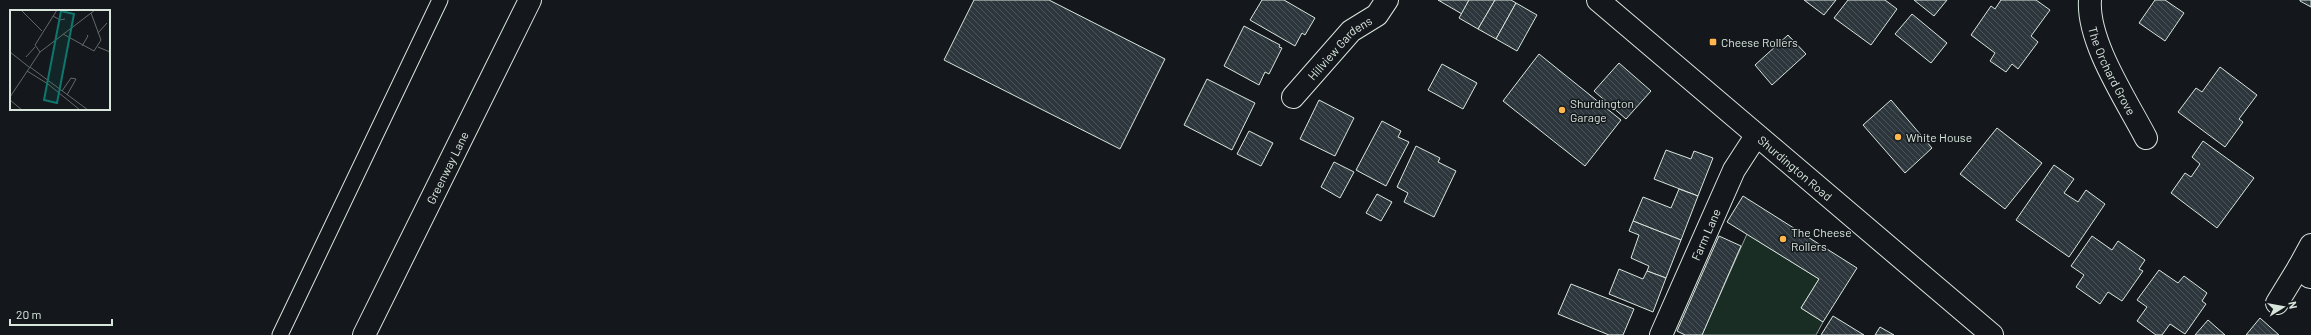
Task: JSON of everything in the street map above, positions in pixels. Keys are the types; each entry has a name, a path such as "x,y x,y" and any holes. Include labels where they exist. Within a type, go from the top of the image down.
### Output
{"street":[{"name":"Greenway Lane","path":"364,335 530,0"},
{"name":"Hillview Gardens","path":"1293,97 1351,30 1377,15 1387,0"},
{"name":"Shurdington Road","path":"1598,0 1756,136 1992,335"},
{"name":"The Orchard Grove","path":"2090,0 2091,21 2100,49 2146,138"},
{"name":"Farm Lane","path":"1661,335 1734,170 1756,136"},
{"path":"2277,303 2305,272 2311,245"}],"lane":[{"path":"280,335 440,0"}],"green space":[{"path":"1747,234 1819,279 1801,308 1823,322 1816,335 1702,335"}],"building":[{"path":"974,0 1049,0 1165,59 1120,149 944,60"},
{"path":"1262,0 1284,0 1315,18 1305,35 1302,33 1295,46 1250,20"},
{"path":"1438,0 1469,0 1462,14"},
{"path":"1469,0 1495,0 1478,29 1459,18"},
{"path":"1495,0 1511,0 1516,3 1496,39 1478,29"},
{"path":"1804,0 1836,0 1824,15"},
{"path":"1848,0 1885,0 1897,9 1871,45 1834,18"},
{"path":"1914,0 1947,0 1934,16"},
{"path":"2001,0 2036,0 2050,10 2031,36 2038,42 2018,69 2012,64 2006,72 1990,61 1995,53 1971,35 1991,6 1995,9"},
{"path":"2155,0 2165,0 2184,13 2165,41 2139,23"},
{"path":"2311,0 2311,7 2300,1"},
{"path":"1516,3 1537,15 1517,51 1496,39"},
{"path":"1912,14 1947,43 1931,63 1895,34"},
{"path":"1244,26 1280,45 1279,47 1282,48 1269,74 1265,72 1259,85 1224,66"},
{"path":"1788,35 1806,54 1772,85 1755,65"},
{"name":"Shurdington Garage","path":"1539,54 1621,120 1585,166 1503,101"},
{"path":"1619,63 1651,91 1626,119 1594,91"},
{"path":"1442,64 1477,83 1463,109 1428,90"},
{"path":"2220,67 2257,95 2239,119 2243,122 2225,147 2178,112 2196,88 2202,92"},
{"path":"1207,79 1255,103 1232,150 1184,125"},
{"path":"1319,100 1354,118 1335,156 1300,139"},
{"name":"White House","path":"1891,100 1932,148 1905,173 1863,125"},
{"path":"1382,121 1401,131 1398,137 1409,142 1386,186 1356,170"},
{"path":"1997,128 2042,163 2005,209 1960,174"},
{"path":"1249,131 1273,143 1261,166 1237,154"},
{"path":"2203,141 2254,178 2217,228 2171,193 2185,173 2191,177 2200,164 2192,157"},
{"path":"1416,146 1440,158 1438,162 1456,171 1434,217 1404,202 1408,193 1397,187"},
{"path":"1666,150 1691,159 1694,151 1713,158 1698,196 1654,179"},
{"path":"1334,162 1354,172 1340,198 1321,187"},
{"path":"2054,165 2074,179 2064,193 2078,202 2086,190 2105,204 2069,257 2016,220"},
{"path":"1679,189 1698,196 1681,240 1633,221 1643,197 1671,208"},
{"path":"1377,194 1392,202 1381,221 1366,213"},
{"path":"1743,196 1857,268 1823,322 1801,308 1819,279 1727,222"},
{"path":"1633,221 1681,240 1666,278 1647,271 1649,266 1631,258 1639,235 1629,231"},
{"path":"1719,236 1741,246 1702,335 1685,335 1677,331"},
{"path":"2092,236 2112,250 2118,241 2145,260 2139,269 2143,271 2122,301 2108,292 2100,304 2076,287 2084,275 2071,266"},
{"path":"1619,269 1643,279 1647,271 1666,278 1653,312 1609,294"},
{"path":"2159,270 2178,283 2184,276 2207,293 2202,301 2206,304 2185,334 2170,324 2162,335 2156,335 2137,321 2147,307 2137,300"},
{"path":"1571,284 1634,309 1623,335 1609,335 1558,314"},
{"path":"1833,316 1864,335 1821,335"},
{"path":"2260,318 2279,335 2246,335"},
{"path":"2208,320 2225,335 2195,335"},
{"path":"1880,327 1894,335 1875,335"}],"place":[{"name":"Cheese Rollers","path":"1713,42"},
{"name":"Shurdington Garage","path":"1562,110"},
{"name":"White House","path":"1898,137"},
{"name":"The Cheese Rollers","path":"1783,239"}]}
